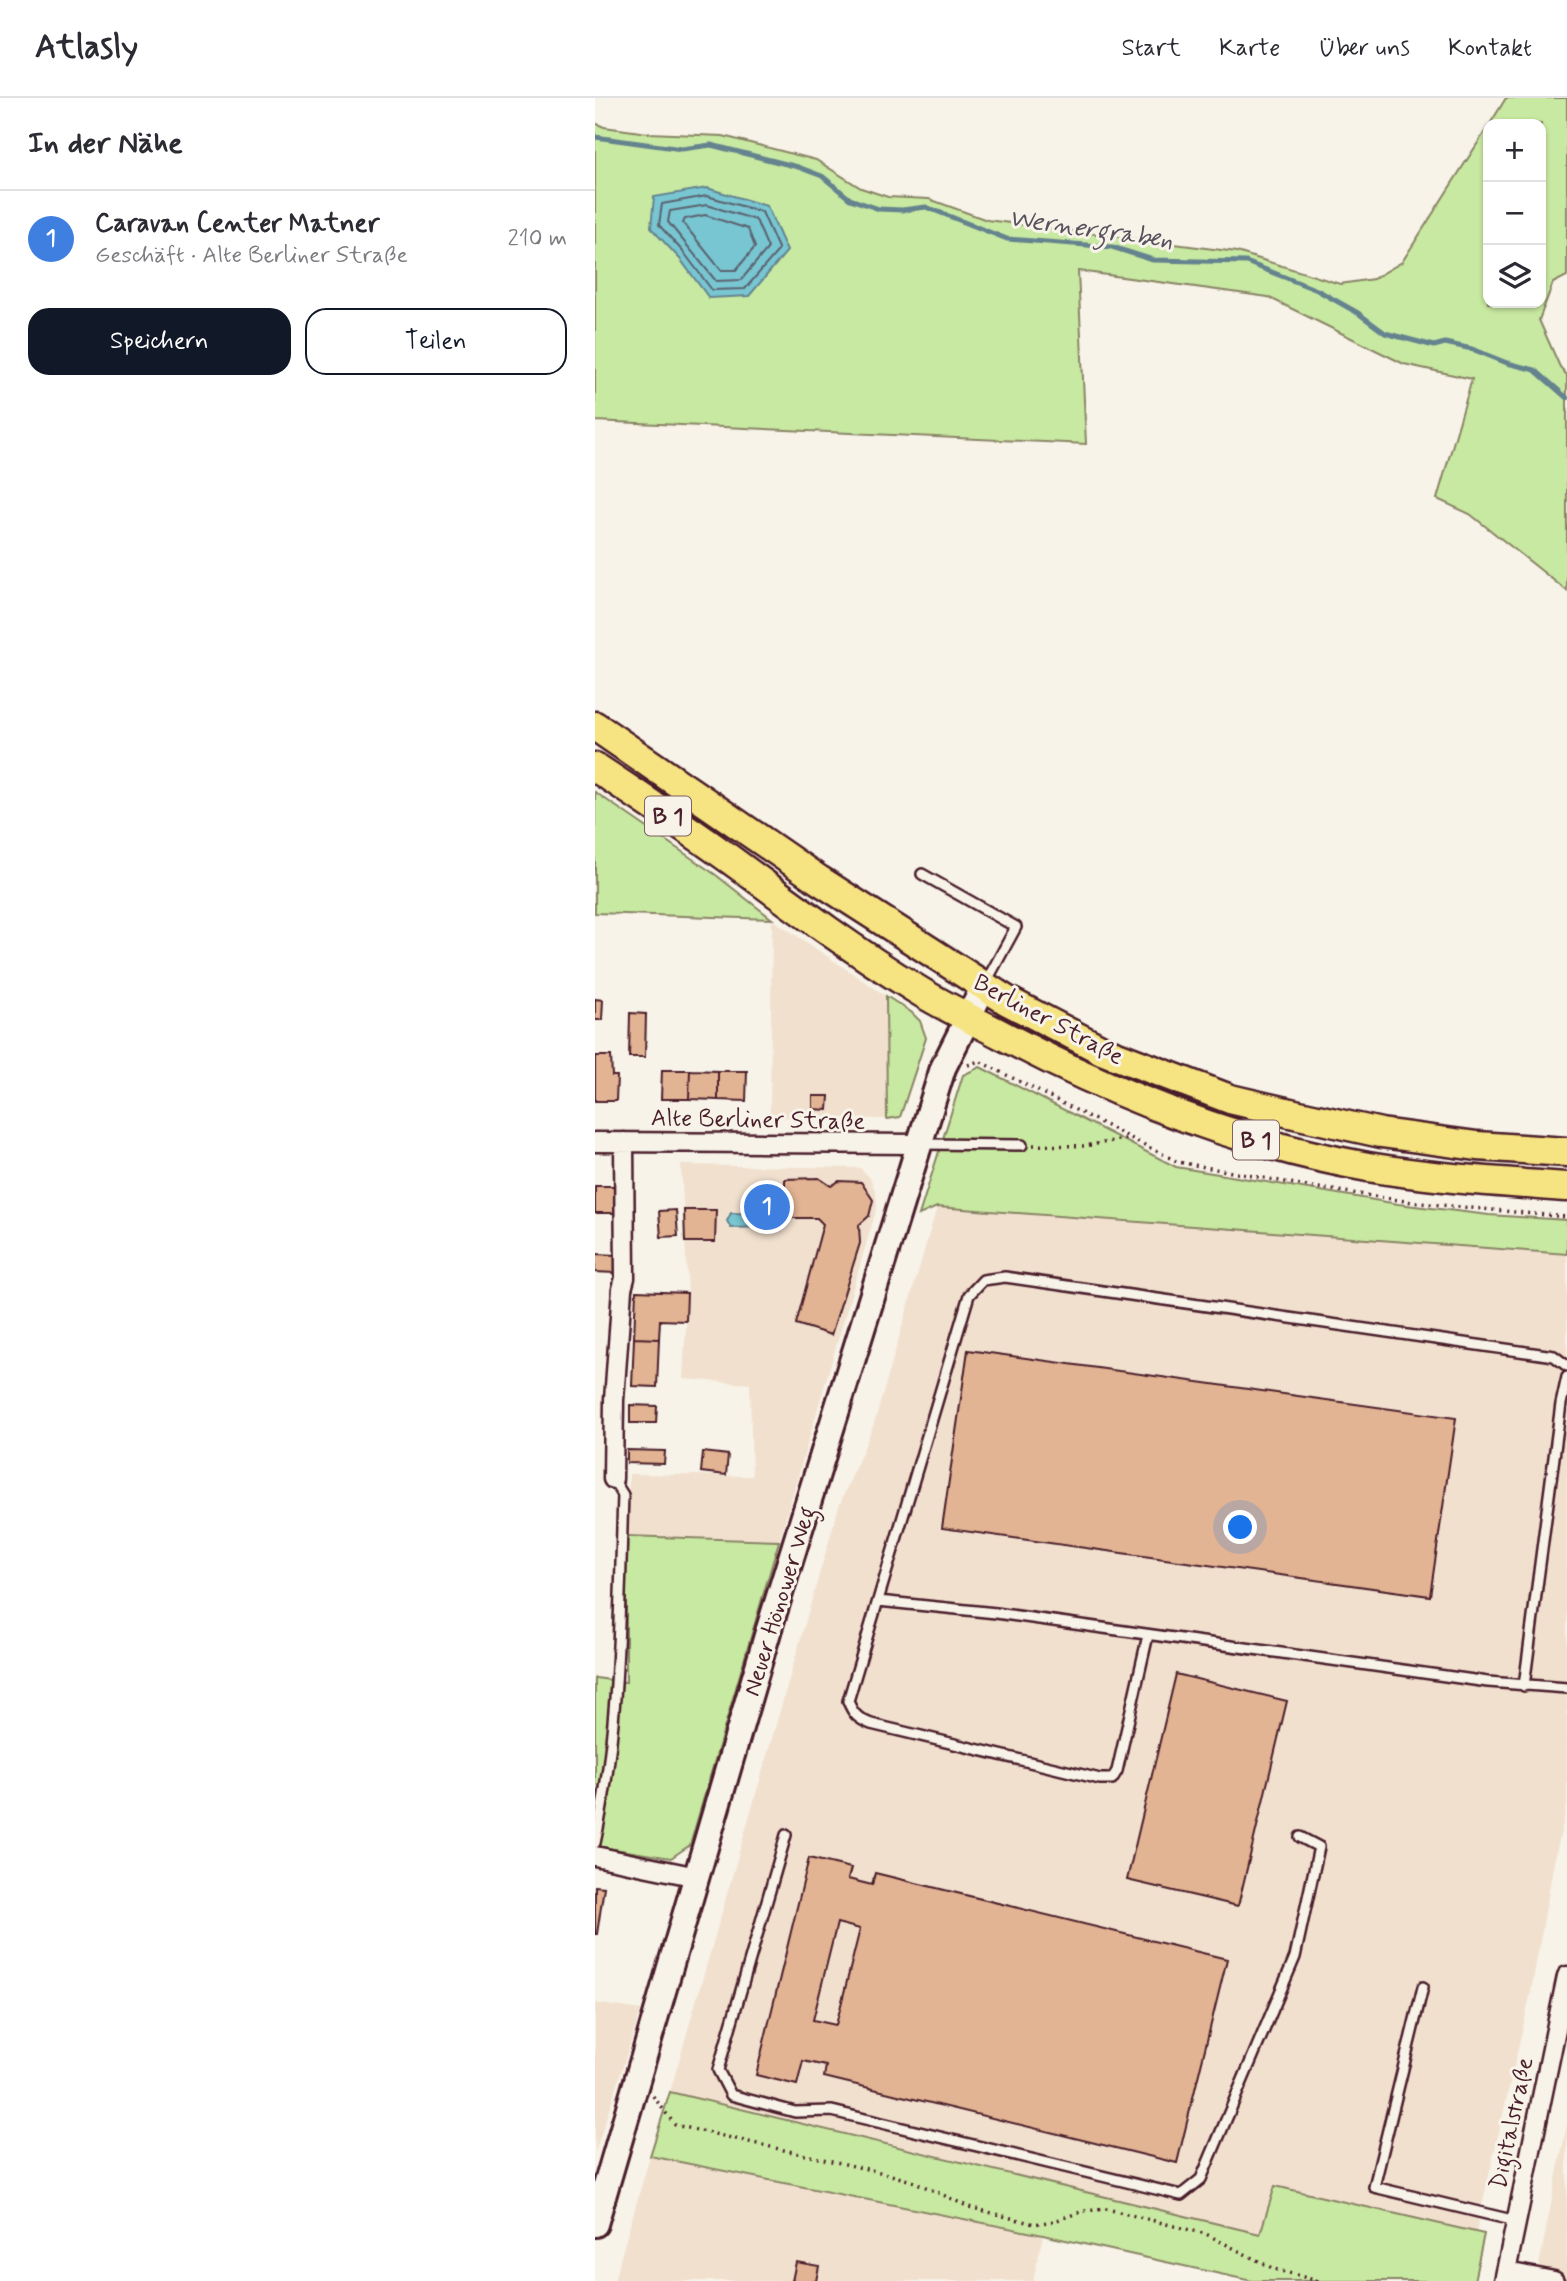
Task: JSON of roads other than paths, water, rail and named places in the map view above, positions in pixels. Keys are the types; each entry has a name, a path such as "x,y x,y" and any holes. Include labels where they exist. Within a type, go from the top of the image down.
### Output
{"main road":[{"name":"Berliner Straße","path":"595,726 819,880 984,986 1029,1013 1104,1051 1230,1099 1381,1133 1477,1146 1567,1152"},
{"name":"Berliner Straße","path":"595,767 740,866 826,931 918,990 1091,1080 1156,1108 1225,1132 1299,1152 1369,1167 1477,1181 1567,1187"},
{"name":"Neuer Hönower Weg","path":"595,2224 768,1632 947,1058 984,986"}],"street":[{"name":"Alte Berliner Straße","path":"595,1142 921,1144"},
{"path":"613,1479 615,1386 625,1278 624,1142"},
{"path":"595,1856 697,1877"},
{"name":"Digitalstraße","path":"1505,2276 1567,1976"},
{"path":"1505,2276 1554,2281"}],"lane":[{"path":"922,874 1016,928 984,986"},
{"path":"921,1144 1022,1145"},
{"path":"1148,1635 1117,1771 1112,1779 1100,1779 860,1720 853,1713 848,1701 904,1509 969,1295 983,1280 1006,1277 1554,1356 1567,1366"},
{"path":"1524,1686 1561,1404 1567,1377"},
{"path":"595,1843 604,1801 617,1682 623,1495 613,1479"},
{"path":"879,1601 996,1613 1524,1686 1567,1688"},
{"path":"786,1835 718,2070 731,2095 795,2112 832,2110 1181,2195 1201,2179 1295,1957 1319,1847 1300,1837"},
{"path":"1423,1987 1374,2187 1516,2221"}],"water":[{"path":"707,188 767,206 787,251 749,296 709,298 680,259 651,228 654,197"},
{"path":"731,1213 762,1214 763,1227 731,1228 727,1221"}],"waterway":[{"name":"Wernergraben","path":"595,137 682,149 711,145 798,167 822,176 850,199 879,209 926,207 1007,239 1112,247 1153,260 1246,262 1317,290 1358,313 1385,333 1434,346 1445,343 1472,349 1507,363 1535,370 1567,398"}],"place":[{"name":"Caravan Center Matner","path":"767,1207"}]}
